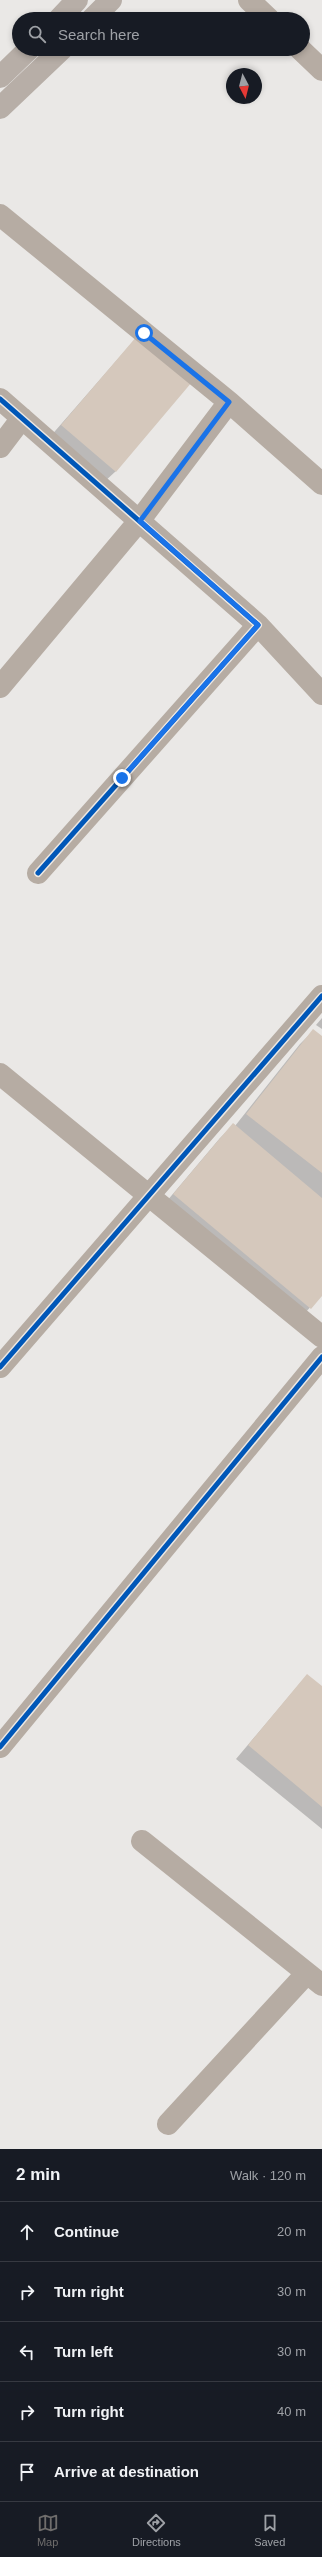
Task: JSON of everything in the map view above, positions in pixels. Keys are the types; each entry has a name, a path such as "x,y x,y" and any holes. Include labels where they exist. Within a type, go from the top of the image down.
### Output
{"main road":[{"path":"66,12 78,0"},
{"path":"99,12 111,0"},
{"path":"0,77 22,56"},
{"path":"0,108 55,56"}],"street":[{"path":"248,0 261,12"},
{"path":"307,56 322,70"},
{"path":"0,214 229,402 322,484"},
{"path":"0,399 258,625 322,694"},
{"path":"0,687 140,521 229,402"},
{"path":"0,446 22,418"},
{"path":"38,873 258,625"},
{"path":"0,1367 322,996"},
{"path":"0,1074 322,1337"},
{"path":"0,1747 322,1357"},
{"path":"142,1841 315,1979 168,2124"}],"building":[{"path":"137,336 192,382 116,472 61,425"},
{"path":"313,1029 322,1036 322,1173 246,1114"},
{"path":"233,1123 322,1198 322,1296 311,1309 173,1194"},
{"path":"307,1674 322,1686 322,1807 248,1745"}],"cycle path":[{"path":"0,399 258,625 38,873"},
{"path":"0,1367 322,996"},
{"path":"0,1747 322,1357"}],"route":[{"path":"122,778 258,625 140,521 229,402 144,333"}]}
